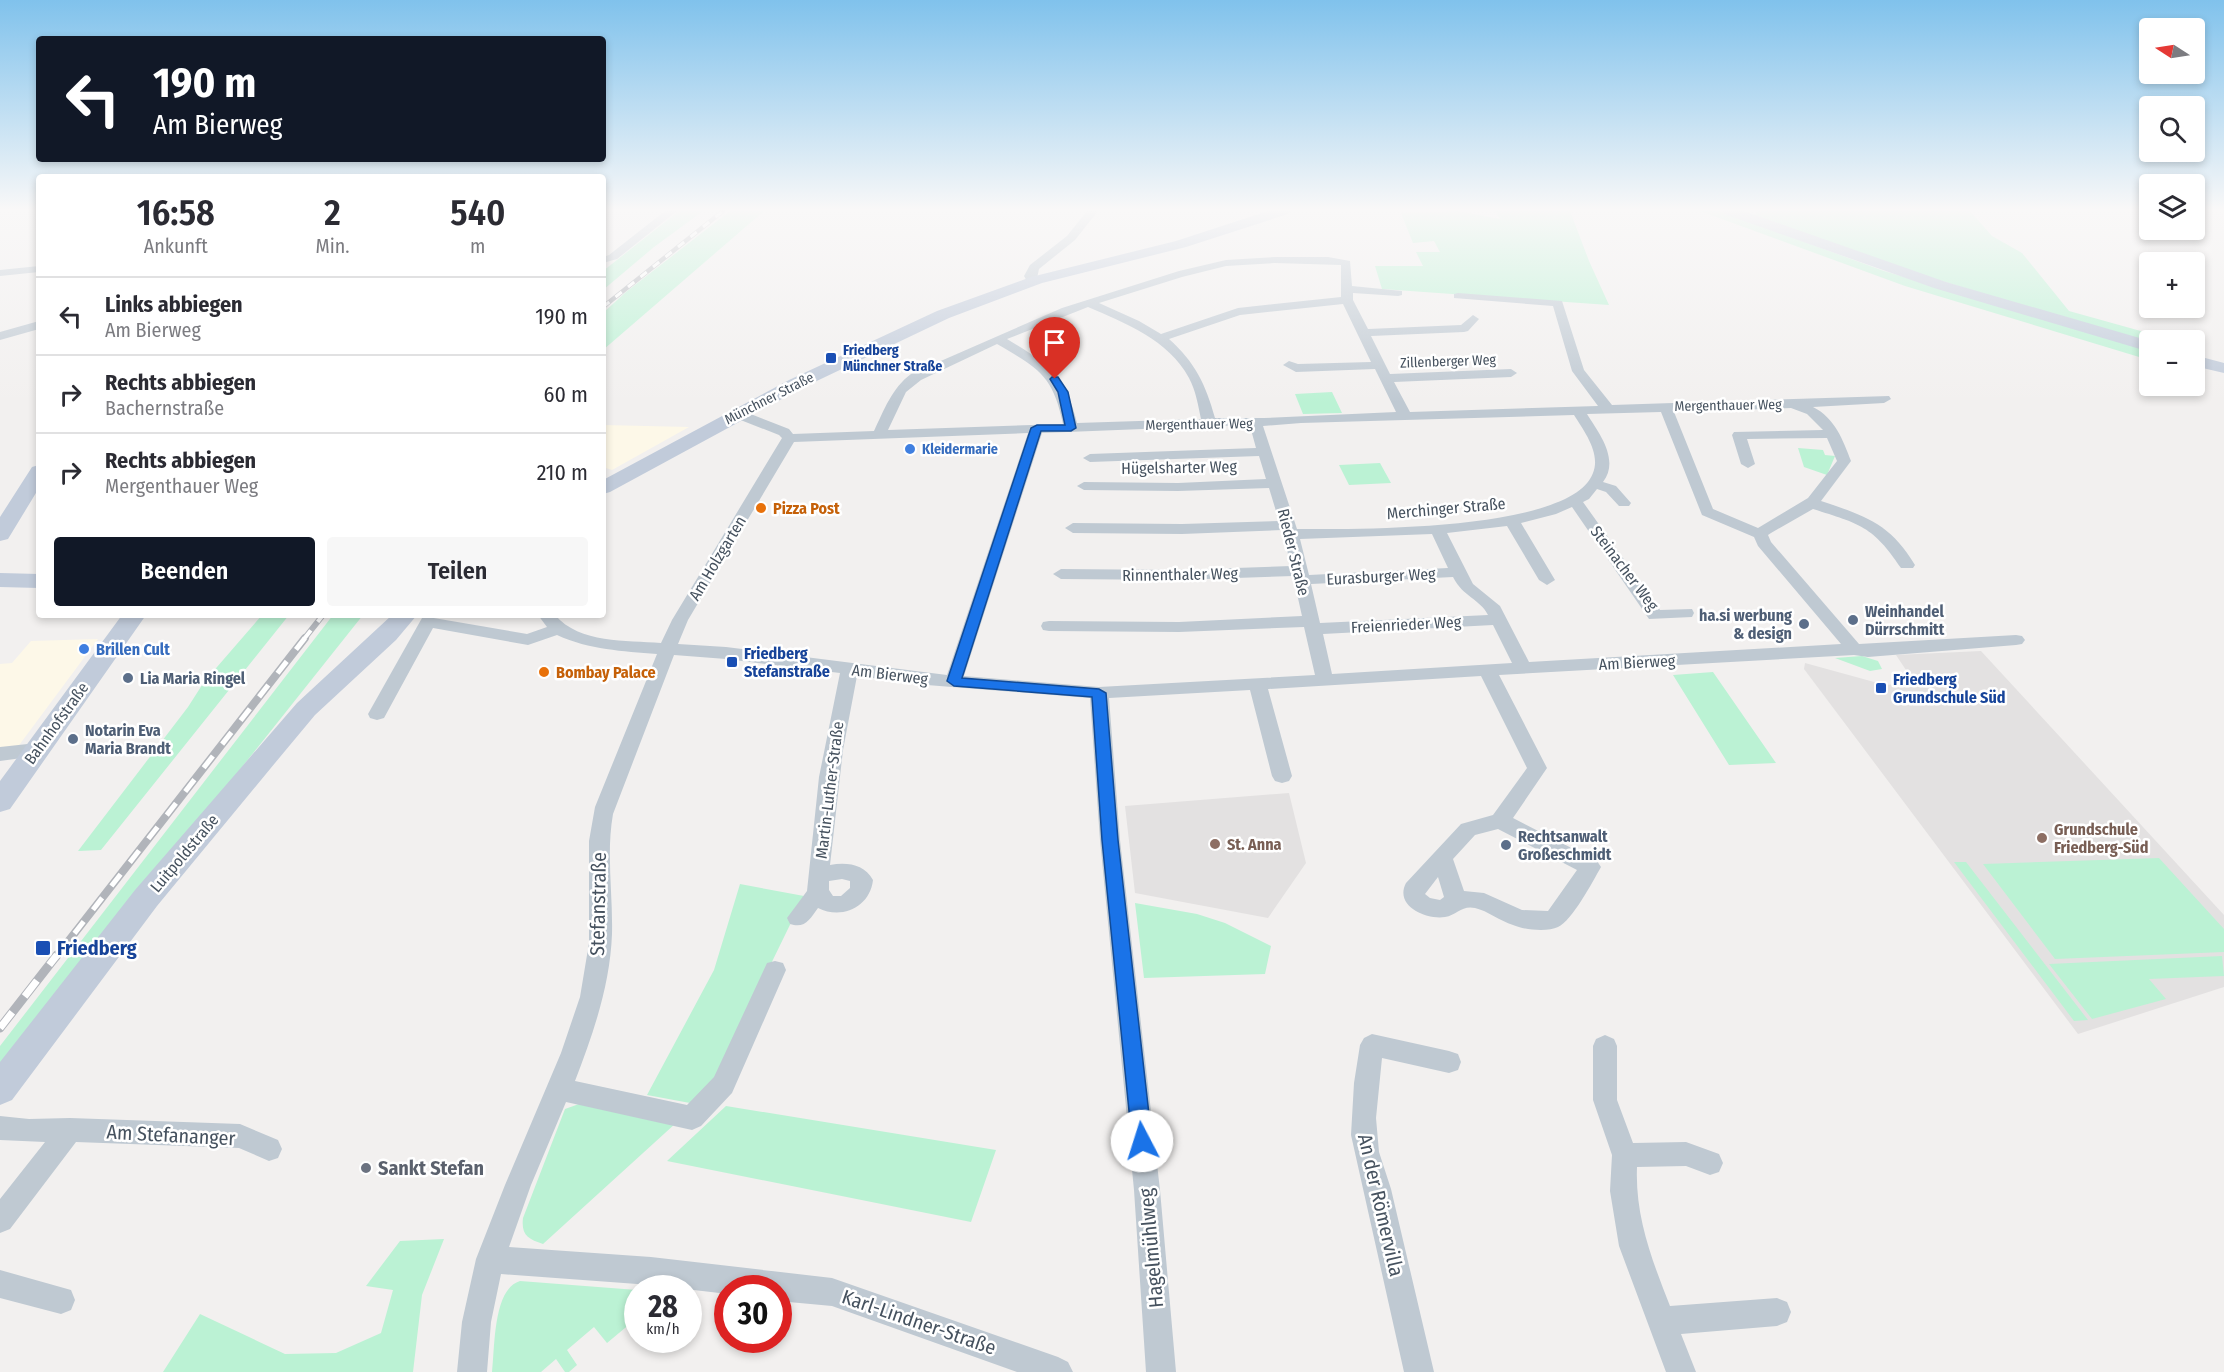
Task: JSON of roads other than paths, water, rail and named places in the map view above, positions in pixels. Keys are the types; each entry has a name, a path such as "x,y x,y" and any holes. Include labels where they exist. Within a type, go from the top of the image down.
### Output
{"main road":[{"name":"Münchner Straße","path":"606,486 783,390 896,335 1036,275"},
{"path":"1910,275 2139,344"},
{"path":"2205,363 2224,368"},
{"path":"0,534 36,476"},
{"path":"0,580 36,581"},
{"name":"Bahnhofstraße","path":"0,802 132,618"},
{"name":"Luitpoldstraße","path":"0,1089 146,898 306,709 396,625 412,618"}],"street":[{"path":"879,435 906,384 997,339 1089,303 1176,275"},
{"path":"1346,275 1346,295 1405,416"},
{"path":"1161,338 1256,309 1346,295 1398,293"},
{"path":"1458,296 1558,303 1578,371 1607,408"},
{"path":"1089,303 1161,338 1196,379 1209,422"},
{"path":"1363,333 1464,328 1473,319"},
{"path":"0,336 36,326"},
{"path":"997,339 1039,363 1055,379 1063,392 1071,428"},
{"path":"1289,365 1296,369 1380,365"},
{"name":"Zillenberger Weg","path":"1386,378 1511,373"},
{"name":"Mergenthauer Weg","path":"789,438 1244,421 1256,425 1272,420 1665,406 1793,404 1884,399"},
{"path":"1793,404 1815,413 1833,434 1844,461 1811,503 1788,518 1776,520 1760,534 1764,543 1854,649"},
{"name":"Mergenthauer Weg","path":"1665,406 1707,512 1760,534"},
{"path":"1577,409 1600,446 1602,465 1596,484 1611,489 1624,503"},
{"path":"738,414 784,432 789,438"},
{"name":"Rieder Straße","path":"1256,425 1289,530 1325,681"},
{"path":"954,681 1037,428"},
{"path":"1748,464 1739,435 1833,434"},
{"name":"Am Holzgarten","path":"667,648 680,620 789,438"},
{"name":"Hügelsharter Weg","path":"1090,458 1265,452"},
{"name":"Hügelsharter Weg","path":"1084,486 1178,487 1275,483"},
{"name":"Merchinger Straße","path":"1289,530 1437,529 1512,521 1547,513 1575,501 1596,484"},
{"name":"Steinacher Weg","path":"1575,501 1655,615 1686,613"},
{"path":"1811,503 1868,523 1886,534 1898,547 1907,566"},
{"path":"1512,521 1547,580"},
{"path":"1073,528 1289,530"},
{"path":"1437,529 1466,587 1492,606 1524,669"},
{"name":"Eurasburger Weg","path":"1301,575 1459,572"},
{"name":"Rinnenthaler Weg","path":"1061,574 1301,575"},
{"name":"Freienrieder Weg","path":"1312,625 1499,620"},
{"path":"377,714 428,622 528,640 544,635 551,622 581,639 600,644 667,648"},
{"path":"1049,626 1312,625"},
{"name":"Am Bierweg","path":"667,648 760,656 954,681 1099,693 1258,686 1854,649 1868,651 2016,640"},
{"name":"Stefanstraße","path":"472,1372 474,1340 484,1275 506,1212 558,1089 589,1007 599,956 601,924 598,851 603,812 644,713 667,648"},
{"name":"Martin-Luther-Straße","path":"798,918 818,885 829,763 837,717 850,669"},
{"path":"1488,672 1537,768 1500,821 1468,829 1414,889 1414,898 1425,906 1443,909 1456,900 1476,899 1520,919 1553,920 1590,867 1500,821"},
{"path":"1258,686 1282,776"},
{"name":"Hagelmühlweg","path":"1099,693 1110,840 1147,1190 1161,1372"},
{"path":"0,754 37,750"},
{"path":"1442,858 1456,900"},
{"path":"558,1089 692,1118 723,1085 775,970"},
{"name":"An der Römervilla","path":"1419,1372 1378,1189 1367,1165 1361,1124 1372,1045 1449,1062"},
{"path":"1605,1046 1605,1100 1625,1155 1623,1191 1633,1246 1681,1372"},
{"name":"Am Stefananger","path":"0,1128 29,1131 70,1130 240,1137 270,1149"},
{"path":"0,1220 70,1130"},
{"path":"1625,1155 1686,1154 1710,1163"},
{"name":"Karl-Lindner-Straße","path":"490,1259 651,1271 832,1292 1058,1372"},
{"path":"0,1284 61,1300"},
{"path":"1662,1321 1777,1312"}],"railway":[{"path":"606,305 643,275"},
{"path":"304,639 321,618"},
{"path":"56,957 305,638"},
{"path":"0,1028 57,955"}],"place":[{"name":"Friedberg Münchner Straße","path":"831,358"},
{"name":"Kleidermarie","path":"910,449"},
{"name":"Pizza Post","path":"761,508"},
{"name":"Weinhandel Dürrschmitt","path":"1853,620"},
{"name":"ha.si werbung & design","path":"1804,624"},
{"name":"Brillen Cult","path":"84,649"},
{"name":"Friedberg Stefanstraße","path":"732,662"},
{"name":"Bombay Palace","path":"544,672"},
{"name":"Lia Maria Ringel","path":"128,678"},
{"name":"Friedberg Grundschule Süd","path":"1881,688"},
{"name":"Notarin Eva Maria Brandt","path":"73,739"},
{"name":"Grundschule Friedberg-Süd","path":"2042,838"},
{"name":"St. Anna","path":"1215,844"},
{"name":"Rechtsanwalt Großeschmidt","path":"1506,845"},
{"name":"Friedberg","path":"43,948"},
{"name":"Sankt Stefan","path":"366,1168"}]}
